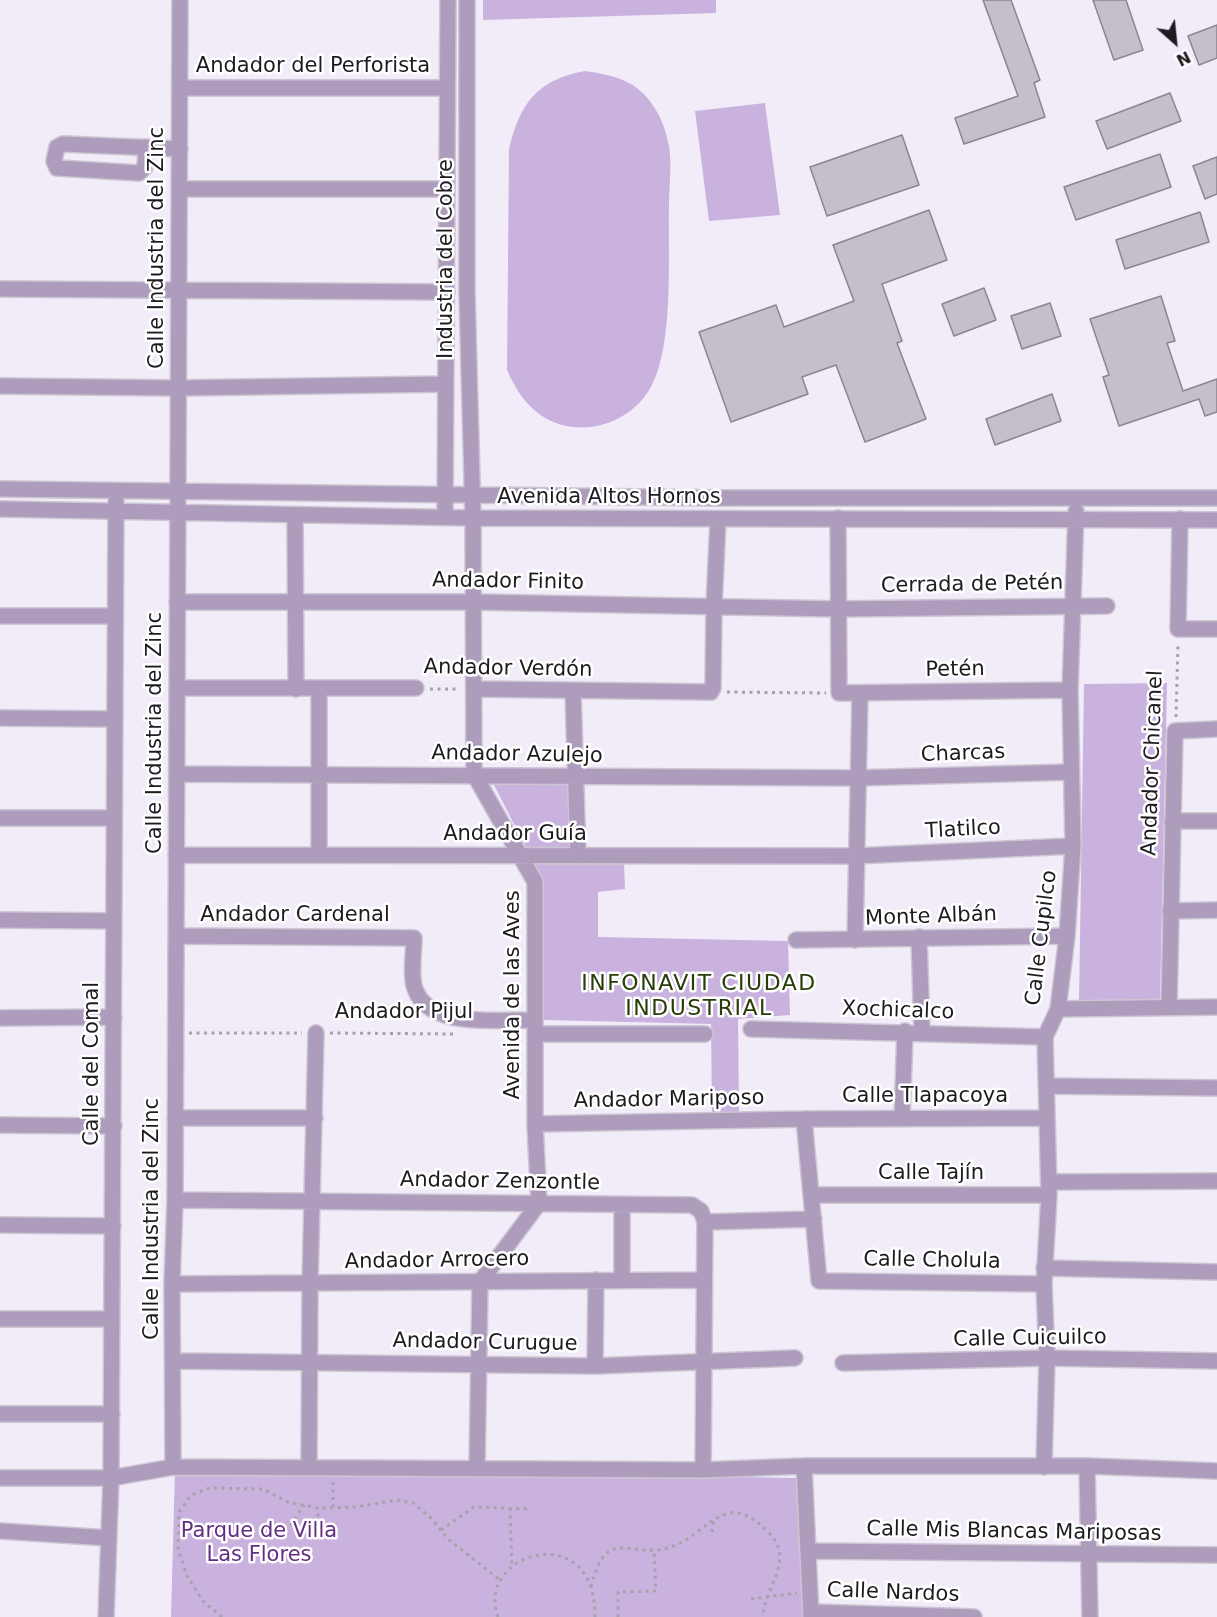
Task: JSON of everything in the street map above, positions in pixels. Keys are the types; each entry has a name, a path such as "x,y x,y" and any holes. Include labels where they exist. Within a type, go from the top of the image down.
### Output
{"street":[{"name":"Calle Industria del Zinc","path":"173,1467 172,1284 175,1200 180,0"},
{"name":"Industria del Cobre","path":"445,517 448,0"},
{"name":"Industria del Cobre","path":"467,0 473,518"},
{"name":"Andador del Perforista","path":"180,88 447,88"},
{"path":"146,147 145,167 139,173 57,168 54,161 57,147 63,144 180,148"},
{"path":"179,189 446,189"},
{"path":"0,289 447,292"},
{"path":"0,386 178,388 445,384"},
{"name":"Avenida Altos Hornos","path":"0,489 718,498 1217,498"},
{"name":"Calle del Comal","path":"106,1617 112,1414 116,491"},
{"name":"Calle Cupilco","path":"1044,1467 1047,1358 1044,1276 1049,1189 1045,1037 1058,1009 1067,936 1073,846 1070,690 1076,499"},
{"name":"Avenida Altos Hornos","path":"0,509 473,518 1217,520"},
{"path":"295,516 296,689"},
{"path":"473,518 474,774"},
{"path":"838,518 839,693"},
{"path":"1180,519 1178,629 1217,629"},
{"path":"711,692 713,688 718,520"},
{"name":"Andador Finito","path":"177,602 474,602 838,609"},
{"name":"Cerrada de Petén","path":"838,609 1072,604 1107,606"},
{"path":"0,616 114,616"},
{"name":"Andador Verdón","path":"177,688 416,688"},
{"path":"319,689 319,855"},
{"name":"Andador Verdón","path":"474,689 711,692"},
{"name":"Petén","path":"839,693 1070,690"},
{"path":"573,691 578,856"},
{"path":"855,940 854,856 860,693"},
{"path":"0,718 114,719"},
{"path":"1175,731 1217,729"},
{"name":"Andador Chicanel","path":"1168,1007 1175,731"},
{"name":"Charcas","path":"856,778 1071,772"},
{"name":"Andador Azulejo","path":"177,774 856,778"},
{"name":"Avenida de las Aves","path":"474,774 536,882 535,1124 539,1203"},
{"path":"0,818 114,818"},
{"path":"1172,821 1217,821"},
{"name":"Tlatilco","path":"854,856 1073,846"},
{"name":"Andador Guía","path":"176,855 854,856"},
{"path":"1170,911 1217,910"},
{"path":"0,920 114,921"},
{"name":"Andador Cardenal","path":"176,936 414,938 415,989 426,1006 447,1018 535,1027"},
{"name":"Monte Albán","path":"796,940 1067,936"},
{"path":"919,937 922,1031"},
{"path":"1058,1009 1217,1007"},
{"path":"0,1018 114,1017"},
{"path":"535,1027 705,1034"},
{"name":"Xochicalco","path":"751,1029 922,1031 1045,1037"},
{"path":"903,1119 905,1031"},
{"path":"309,1468 310,1283 316,1033"},
{"path":"1048,1086 1217,1088"},
{"path":"175,1118 315,1118"},
{"name":"Calle Tlapacoya","path":"804,1119 1047,1118"},
{"path":"703,1470 705,1222 814,1220 804,1119"},
{"name":"Andador Mariposo","path":"535,1124 804,1119"},
{"path":"0,1125 114,1126"},
{"name":"Calle Tajín","path":"812,1195 1049,1189 1217,1181"},
{"name":"Andador Zenzontle","path":"175,1200 692,1205 701,1210 705,1222"},
{"path":"477,1469 480,1282 539,1203"},
{"path":"622,1205 622,1280"},
{"name":"Calle Cholula","path":"814,1220 819,1281 1217,1272"},
{"path":"0,1225 113,1226"},
{"path":"595,1366 597,1280"},
{"name":"Andador Arrocero","path":"172,1284 703,1280"},
{"path":"0,1319 112,1319"},
{"name":"Andador Curugue","path":"174,1361 595,1366 795,1358"},
{"name":"Calle Cuicuilco","path":"843,1364 1047,1358 1217,1361"},
{"path":"0,1414 112,1414"},
{"path":"804,1466 810,1551 811,1614"},
{"path":"0,1478 111,1478 173,1467 703,1470 804,1466 1087,1466 1217,1471"},
{"path":"1087,1466 1090,1617"},
{"path":"0,1531 109,1538"},
{"name":"Calle Mis Blancas Mariposas","path":"810,1551 1217,1555"},
{"name":"Calle Nardos","path":"811,1614 974,1617"}],"path":[{"name":"Andador Chicanel","path":"1175,731 1178,629"},
{"name":"Andador Verdón","path":"416,688 474,689"},
{"path":"711,692 839,693"},
{"name":"Andador Pijul","path":"176,1033 464,1034"},
{"path":"333,1468 333,1507"},
{"path":"222,1617 203,1601 178,1548 176,1521 179,1512 190,1495 210,1488 263,1489 288,1502 318,1508 355,1507 380,1500 413,1503 448,1539 500,1580"},
{"path":"278,1533 288,1528 304,1505"},
{"path":"318,1508 318,1539"},
{"path":"441,1530 474,1508 528,1509"},
{"path":"510,1508 512,1567"},
{"path":"591,1587 597,1562 611,1550 642,1548 654,1551 681,1543 714,1518 725,1513 742,1514 754,1520 770,1534 779,1549 781,1564 766,1598 763,1617"},
{"path":"712,1532 714,1518"},
{"path":"618,1617 618,1592 656,1591 654,1551"},
{"path":"498,1617 497,1597 500,1580 512,1567 526,1558 555,1553 575,1563 591,1587 595,1598 595,1617"},
{"path":"751,1599 811,1590"}],"green space":[{"path":"483,0 716,0 716,13 483,20"},
{"path":"585,71 623,80 639,89 652,104 663,124 670,160 669,272 664,346 652,385 633,409 620,417 592,427 577,427 562,425 540,415 518,391 507,370 509,149 519,119 533,96 554,81"},
{"path":"765,103 780,215 709,221 695,111"},
{"path":"1167,683 1160,1000 1079,1001 1084,684"},
{"path":"493,783 581,784 585,863 624,863 625,889 598,892 598,937 788,941 790,1015 738,1019 739,1112 712,1113 711,1024 544,1020 544,883"},
{"name":"Parque de Villa Las Flores","path":"175,1469 801,1478 811,1617 171,1617"}],"building":[{"path":"983,0 1011,0 1040,80 1034,83 1045,117 964,144 955,118 1018,96"},
{"path":"1093,0 1126,0 1143,50 1114,60"},
{"path":"1217,25 1217,58 1199,65 1188,36"},
{"path":"1170,93 1181,121 1107,149 1096,121"},
{"path":"902,135 919,185 827,216 810,167"},
{"path":"1160,154 1171,187 1076,220 1064,187"},
{"path":"1217,157 1217,194 1205,199 1193,166"},
{"path":"929,210 947,260 882,284 902,341 897,343 926,419 865,442 836,365 802,377 808,394 731,422 699,332 776,305 784,327 854,301 833,245"},
{"path":"1200,212 1209,242 1125,269 1116,240"},
{"path":"984,288 996,320 954,336 942,304"},
{"path":"1161,296 1175,341 1167,343 1183,391 1217,379 1217,412 1205,416 1199,399 1119,426 1103,377 1109,375 1090,319"},
{"path":"1050,303 1061,336 1022,349 1011,316"},
{"path":"1052,394 1061,421 995,445 986,419"}],"district":[{"name":"INFONAVIT CIUDAD INDUSTRIAL","path":"699,996"}]}
